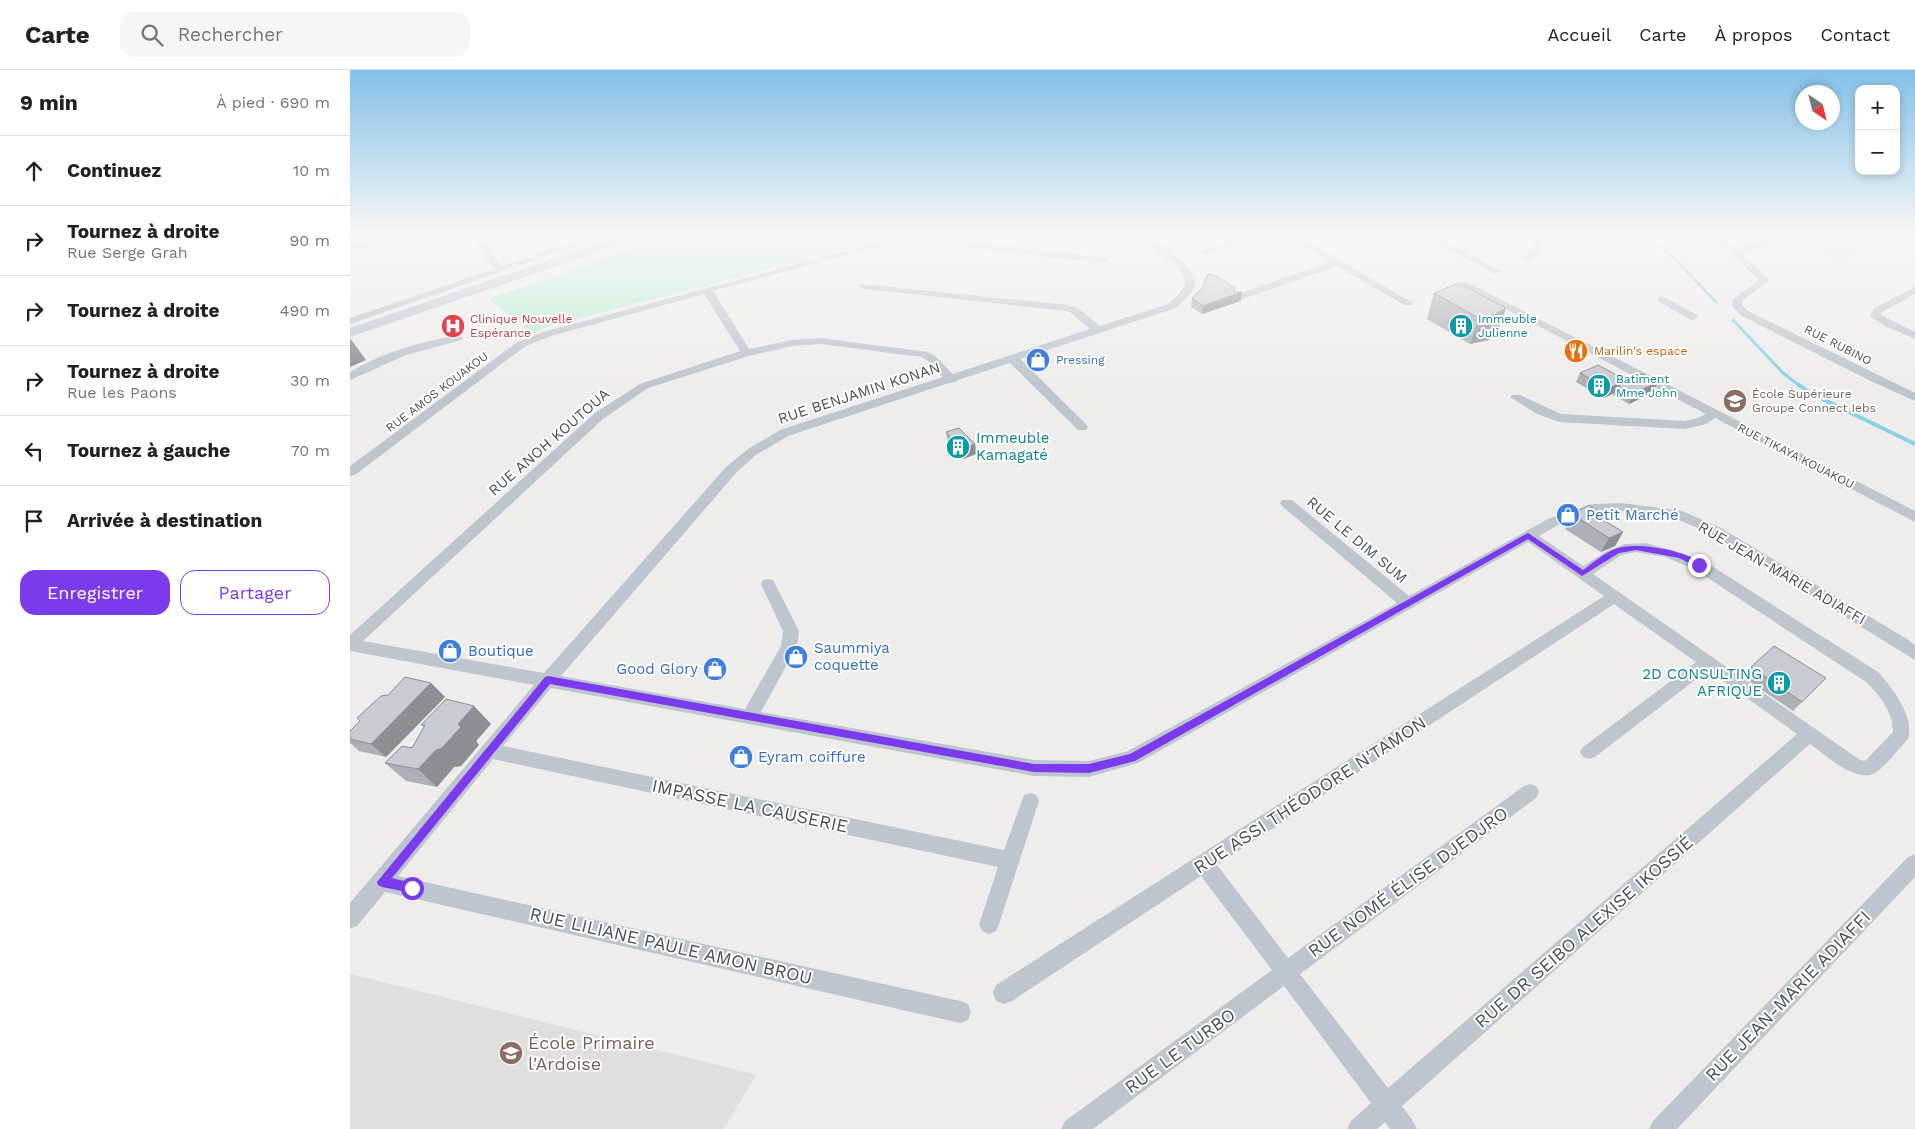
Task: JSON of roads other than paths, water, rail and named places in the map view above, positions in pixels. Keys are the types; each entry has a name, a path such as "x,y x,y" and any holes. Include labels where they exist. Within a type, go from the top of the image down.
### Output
{"main road":[{"path":"350,326 472,284"},
{"path":"350,333 491,284"}],"street":[{"path":"350,321 455,284"},
{"name":"RUE AMOS KOUAKOU","path":"350,472 520,346 547,334 728,284"},
{"name":"RUE BENJAMIN KONAN","path":"350,919 548,680 730,470 752,452 784,433 952,380 1172,306 1189,284"},
{"path":"1239,297 1276,284"},
{"path":"1375,284 1408,303"},
{"name":"RUE TIKAYA KOUAKOU","path":"1466,284 1915,517"},
{"name":"RUE RUBINO","path":"1761,284 1738,299 1738,306 1749,315 1877,380 1915,397"},
{"path":"864,286 1067,308 1074,310 1099,331"},
{"path":"707,290 746,353"},
{"path":"1915,290 1878,310 1875,316 1891,326 1915,336"},
{"path":"1662,299 1693,317"},
{"path":"350,377 363,368 424,345 458,338"},
{"name":"RUE ANOH KOUTOUA","path":"350,644 599,416 618,401 644,386 746,353 792,343 820,341 914,352 931,358 952,380"},
{"path":"1013,359 1082,427"},
{"path":"1516,397 1541,411 1559,418 1685,425 1702,421 1715,413"},
{"name":"RUE LE DIM SUM","path":"1287,503 1407,603"},
{"name":"RUE JEAN-MARIE ADIAFFI","path":"350,644 1034,768 1089,768 1132,758 1553,522 1593,508 1623,507 1682,516 1716,531 1901,643 1915,654"},
{"path":"1528,535 1582,574 1855,766 1864,769 1871,767 1902,734 1897,711 1882,687 1872,677 1699,565 1681,556 1636,547 1617,551 1582,574"},
{"path":"749,717 789,646 792,637 791,631 768,584"},
{"name":"RUE ASSI THÉODORE N'TAMON","path":"1004,993 1615,596"},
{"path":"1588,752 1707,662"},
{"name":"RUE DR SEIBO ALEXISE IKOSSIÉ","path":"1359,1129 1809,734"},
{"name":"IMPASSE LA CAUSERIE","path":"490,751 1010,860"},
{"name":"RUE NOMÉ ÉLISE DJEDJRO","path":"1286,972 1530,792"},
{"path":"989,924 1030,801"},
{"path":"1204,864 1405,1129"},
{"name":"RUE JEAN-MARIE ADIAFFI","path":"1661,1129 1915,864"},
{"name":"RUE LILIANE PAULE AMON BROU","path":"382,882 960,1012"},
{"name":"RUE LE TURBO","path":"1073,1129 1286,972"}],"waterway":[{"path":"1699,284 1716,302"},
{"path":"1733,320 1783,373 1800,386"},
{"path":"1799,385 1810,393 1915,444"}],"place":[{"name":"Clinique Nouvelle Espérance","path":"453,326"},
{"name":"Immeuble Julienne","path":"1461,326"},
{"name":"Marilin's espace","path":"1576,351"},
{"name":"Pressing","path":"1038,360"},
{"name":"Batiment Mme John","path":"1599,386"},
{"name":"École Supérieure Groupe Connect Iebs","path":"1735,401"},
{"name":"Immeuble Kamagaté","path":"958,447"},
{"name":"Petit Marché","path":"1568,515"},
{"name":"Boutique","path":"450,651"},
{"name":"Saummiya coquette","path":"796,657"},
{"name":"Good Glory","path":"715,669"},
{"name":"2D CONSULTING AFRIQUE","path":"1779,683"},
{"name":"Eyram coiffure","path":"741,757"},
{"name":"École Primaire l'Ardoise","path":"511,1053"}]}
